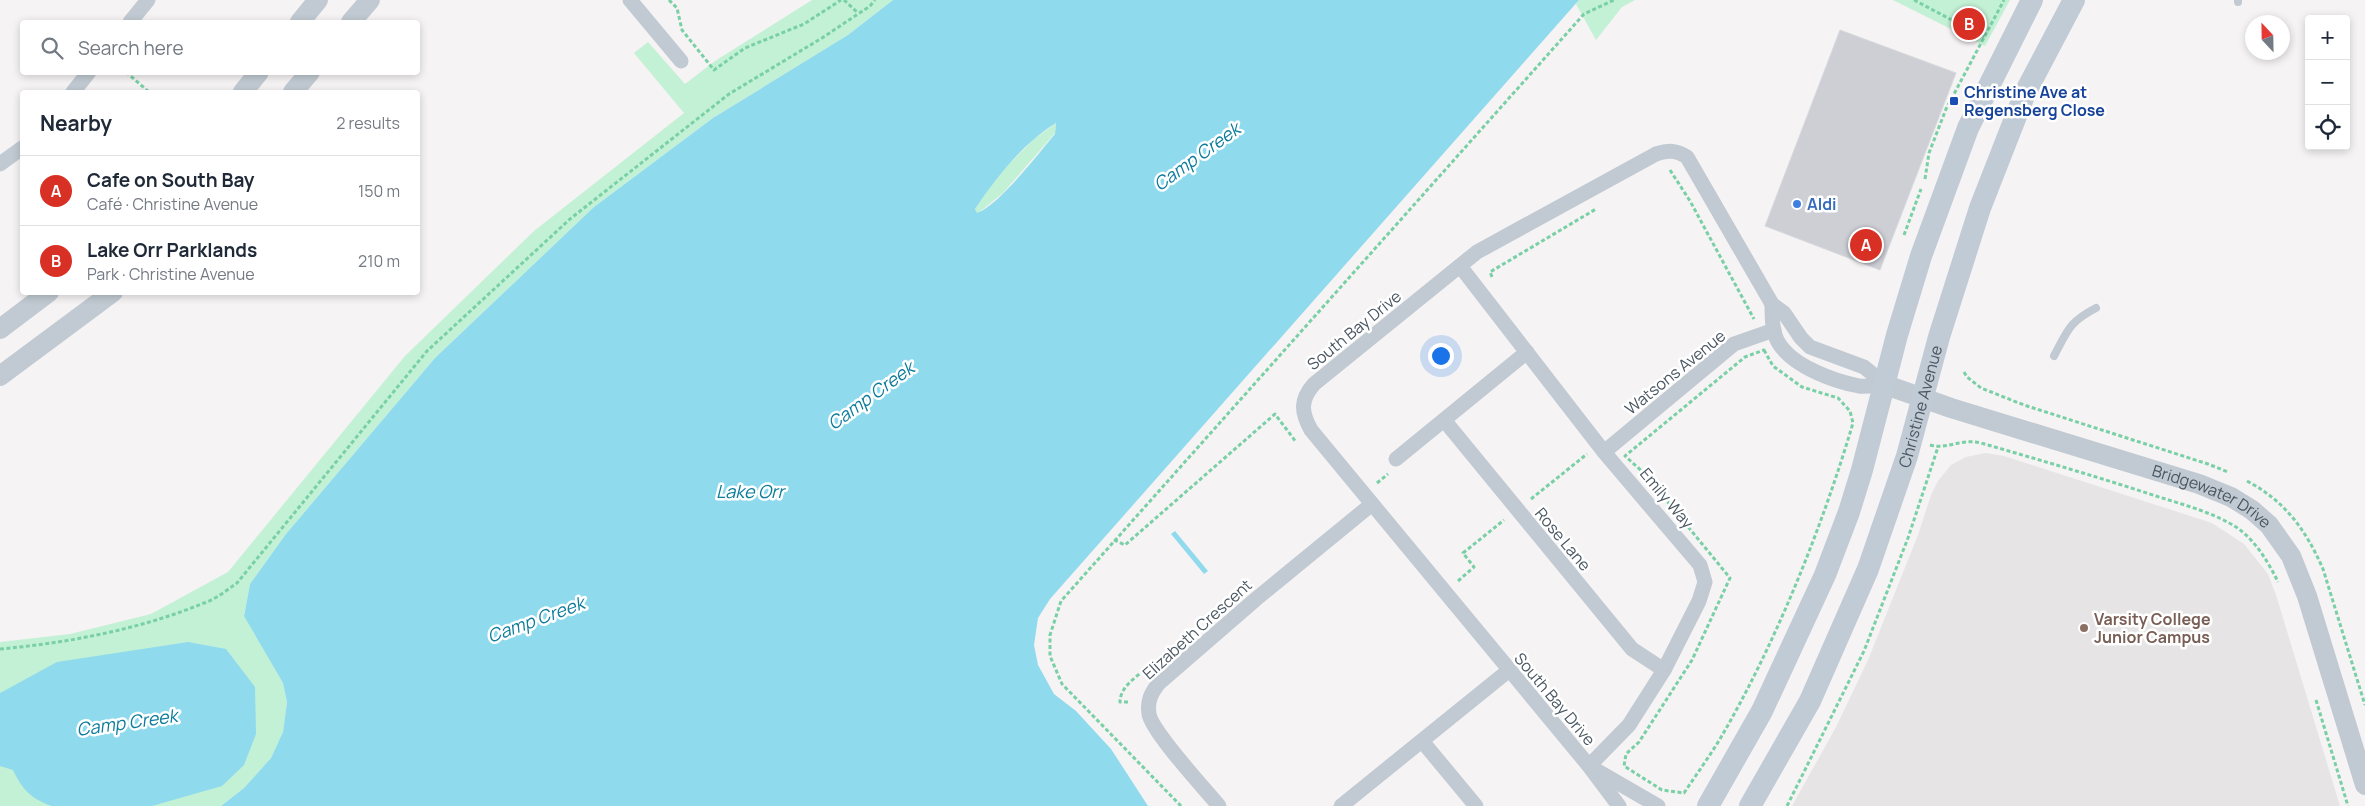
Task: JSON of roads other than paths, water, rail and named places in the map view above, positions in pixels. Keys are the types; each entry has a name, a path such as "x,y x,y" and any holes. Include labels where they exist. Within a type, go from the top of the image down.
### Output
{"main road":[{"path":"1708,806 1762,711 1825,575 1849,512 1921,256 1968,128 2032,0"},
{"name":"Christine Avenue","path":"1750,806 1810,701 1853,607 1882,531 1907,456 1959,269 2009,130 2025,93 2074,0"}],"street":[{"path":"132,20 148,0"},
{"path":"302,20 318,0"},
{"path":"354,20 370,0"},
{"path":"630,0 681,61"},
{"path":"75,90 87,75"},
{"path":"245,90 257,75"},
{"path":"295,90 307,75"},
{"path":"0,164 20,149"},
{"name":"South Bay Drive","path":"1619,806 1589,766 1508,671 1311,430 1305,419 1303,403 1306,393 1314,384 1485,248 1647,158 1671,150 1678,151 1687,157 1700,176 1772,304 1784,313 1801,338 1810,347 1864,367 1886,385"},
{"name":"Emily Way","path":"1460,266 1604,452 1700,565 1705,582 1700,601 1664,670 1629,725 1589,766"},
{"path":"0,329 45,295"},
{"path":"0,376 109,295"},
{"name":"South Bay Drive","path":"1772,304 1774,330 1778,342 1790,358 1806,368 1859,386 1886,385"},
{"name":"Watsons Avenue","path":"1604,452 1734,344 1774,330"},
{"path":"1396,458 1527,352"},
{"name":"Bridgewater Drive","path":"1886,385 1922,398 2199,484 2231,497 2252,510 2281,539 2299,573 2365,785"},
{"name":"Rose Lane","path":"1444,420 1632,649 1664,670"},
{"name":"Elizabeth Crescent","path":"1219,806 1168,745 1149,716 1149,696 1159,683 1256,599 1372,504"},
{"path":"1341,806 1508,671"},
{"path":"1422,741 1476,806"},
{"name":"South Bay Drive","path":"1589,766 1658,806"}],"lane":[{"path":"2054,356 2070,326 2078,318 2096,308"}],"water":[{"name":"Lake Orr","path":"893,0 1579,0 1050,599 1038,618 1034,645 1038,665 1054,694 1076,711 1111,749 1148,806 221,806 244,788 271,758 283,732 287,702 283,683 244,616 250,584 286,534 435,358 594,207 713,118 848,35","holes":["1056,123 1055,134 1007,189 996,200 977,213 975,209 983,197 1021,151"]},
{"path":"1175,531 1208,571 1204,574 1171,534"},
{"name":"Camp Creek","path":"188,642 226,649 255,687 256,734 244,765 222,786 152,806 52,806 33,797 20,783 13,770 0,766 0,693 57,662"}],"place":[{"name":"Lake Orr Parklands","path":"1969,24"},
{"name":"Christine Ave at Regensberg Close","path":"1954,101"},
{"name":"Aldi","path":"1797,204"},
{"name":"Cafe on South Bay","path":"1866,245"},
{"name":"Varsity College Junior Campus","path":"2084,628"}]}
